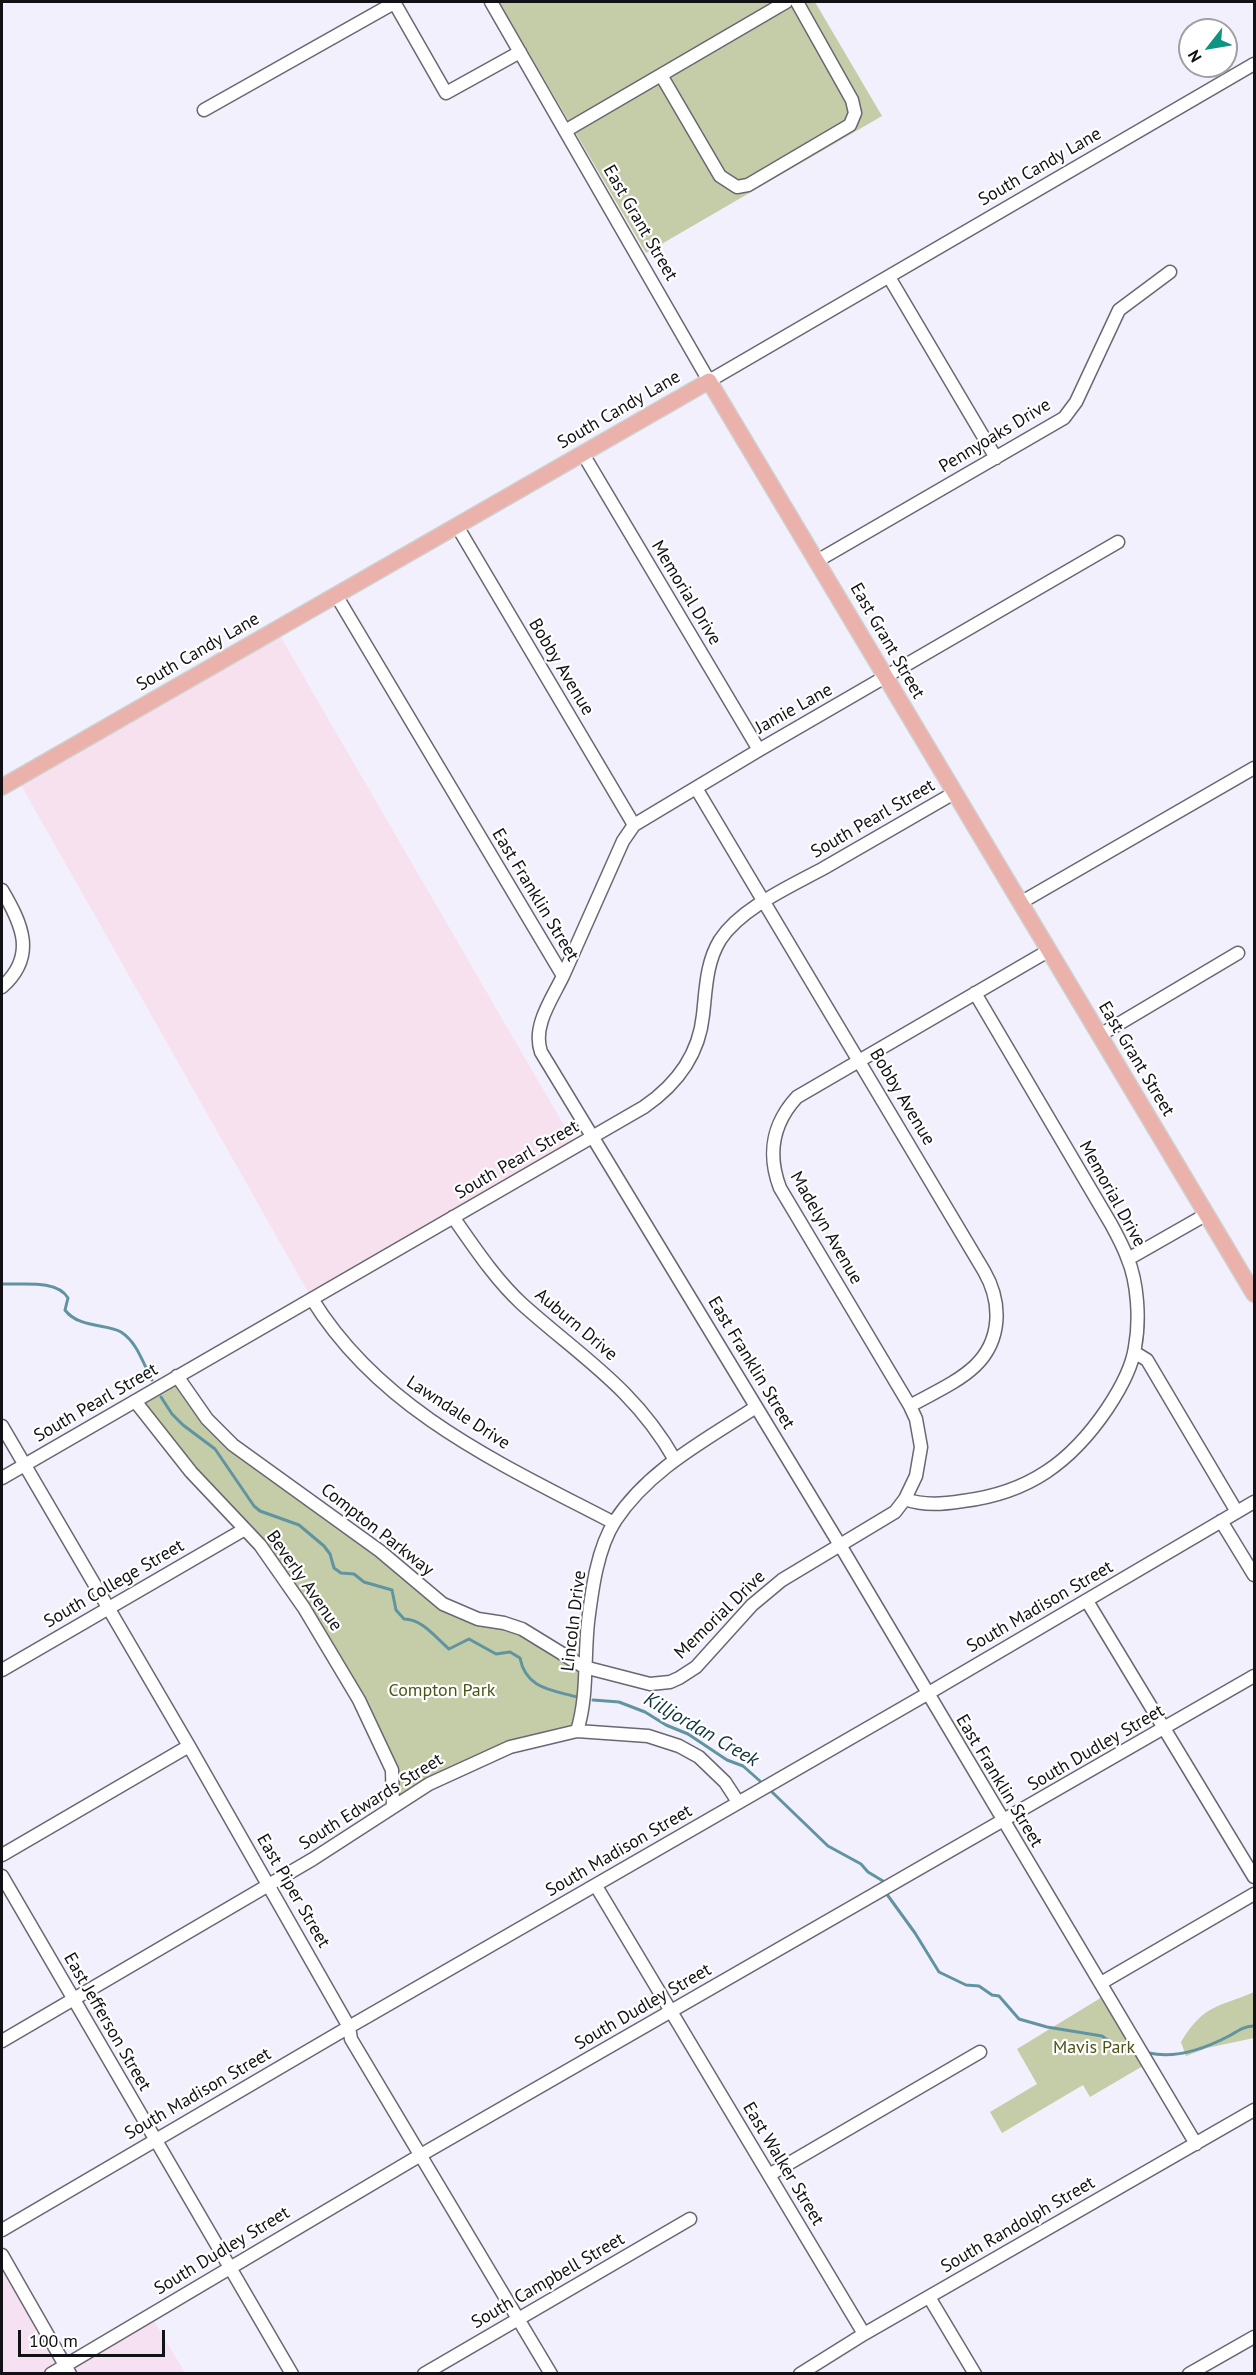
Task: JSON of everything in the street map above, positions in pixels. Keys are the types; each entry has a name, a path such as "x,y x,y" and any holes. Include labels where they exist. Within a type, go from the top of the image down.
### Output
{"main road":[{"name":"South Candy Lane","path":"2,787 709,381"},
{"name":"East Grant Street","path":"709,381 1254,1294"}],"street":[{"path":"204,110 394,2 446,93 520,52"},
{"name":"East Grant Street","path":"494,2 520,52 709,381"},
{"path":"565,131 786,2"},
{"path":"661,75 720,176 737,187 748,185 850,124 855,113 852,100 796,2"},
{"name":"South Candy Lane","path":"709,381 1254,64"},
{"name":"Pennyoaks Drive","path":"817,561 1064,418 1076,402 1119,310 1170,272"},
{"path":"889,277 996,458"},
{"name":"Memorial Drive","path":"583,454 759,750"},
{"name":"Bobby Avenue","path":"457,526 634,825"},
{"name":"Jamie Lane","path":"563,976 623,841 634,825 1118,542"},
{"name":"East Franklin Street","path":"336,595 563,976 539,1029 539,1046 1197,2144"},
{"path":"1020,903 1254,768"},
{"name":"Bobby Avenue","path":"696,788 984,1271 995,1294 997,1320 992,1339 983,1356 965,1374 910,1406"},
{"name":"South Pearl Street","path":"2,1478 655,1099 684,1069 694,1049 701,1026 706,981 715,950 728,930 764,902 954,794"},
{"path":"2,890 18,918 23,940 22,956 16,970 2,987"},
{"name":"Madelyn Avenue","path":"840,1545 895,1512 905,1499 916,1476 921,1448 919,1433 910,1406 780,1188 773,1164 773,1146 777,1128 789,1106 797,1097 1048,951"},
{"path":"1100,1035 1238,953"},
{"name":"Memorial Drive","path":"905,1499 924,1504 975,1500 1013,1489 1046,1473 1072,1453 1091,1433 1122,1384 1134,1352 1136,1307 1128,1259 1111,1224 975,993"},
{"path":"1128,1259 1207,1214"},
{"name":"Auburn Drive","path":"453,1217 496,1275 520,1302 626,1392 655,1427 675,1460"},
{"name":"Lawndale Drive","path":"312,1299 349,1350 400,1400 483,1452 614,1522"},
{"path":"1134,1352 1147,1360 1237,1512"},
{"name":"Compton Parkway","path":"177,1376 195,1404 233,1445 380,1551 443,1604 478,1619 504,1623 522,1629 584,1667"},
{"name":"Beverly Avenue","path":"135,1401 191,1472 245,1529 286,1580 359,1700 392,1770 393,1807"},
{"name":"Lincoln Drive","path":"576,1731 585,1701 584,1667 591,1604 597,1573 614,1522 647,1483 675,1460 756,1407"},
{"name":"East Piper Street","path":"2,1426 270,1885 349,2027 351,2039 551,2373"},
{"name":"South Madison Street","path":"2,2230 1254,1502"},
{"path":"1221,1521 1254,1575"},
{"name":"South College Street","path":"2,1670 245,1529"},
{"name":"Memorial Drive","path":"584,1667 650,1684 670,1682 679,1678 696,1667 766,1592 840,1545"},
{"path":"1087,1601 1254,1877"},
{"name":"South Dudley Street","path":"51,2373 68,2369 230,2266 1254,1676"},
{"name":"South Edwards Street","path":"2,2041 270,1885 393,1807 461,1768 510,1747 576,1731 648,1736 679,1746 699,1757 717,1773 738,1803"},
{"path":"2,1855 189,1746"},
{"name":"East Jefferson Street","path":"2,1876 292,2373"},
{"name":"East Walker Street","path":"596,1886 864,2334"},
{"path":"1101,1983 1254,1894"},
{"path":"769,2175 980,2052"},
{"name":"South Randolph Street","path":"800,2373 1254,2110"},
{"name":"South Campbell Street","path":"424,2373 690,2219"},
{"path":"2,2255 68,2369"},
{"path":"929,2297 975,2373"},
{"path":"1189,2373 1254,2337"}],"shaded area":[{"path":"276,629 576,1146 312,1299 17,778"},
{"path":"2,2255 65,2365 150,2314 185,2373 2,2373"}],"green space":[{"path":"499,2 815,2 882,116 646,253"},
{"name":"Compton Park","path":"177,1376 207,1419 433,1597 504,1623 584,1667 577,1731 534,1740 393,1807 392,1770 304,1608 135,1401"},
{"path":"1254,1992 1254,2038 1207,2048 1186,2056 1181,2042 1197,2020 1212,2009"},
{"name":"Mavis Park","path":"1107,1994 1148,2063 1090,2097 1083,2085 1002,2133 990,2112 1037,2084 1017,2049"}],"waterway":[{"name":"Killjordan Creek","path":"2,1284 47,1285 63,1292 68,1298 65,1310 71,1316 85,1323 115,1329 127,1337 136,1348 152,1380"},
{"name":"Killjordan Creek","path":"161,1397 172,1414 183,1425 215,1449 254,1506 260,1511 299,1525 324,1546 330,1554 334,1568 341,1573 354,1574 364,1582 392,1590 396,1610 404,1619 422,1625 449,1649 469,1639 496,1654 510,1652 520,1658 523,1668 534,1682 550,1690 577,1697"},
{"name":"Killjordan Creek","path":"593,1700 619,1702 645,1712 666,1725 688,1734 727,1760 743,1766 760,1781"},
{"name":"Killjordan Creek","path":"772,1792 828,1846 861,1864 868,1872 883,1881"},
{"name":"Killjordan Creek","path":"886,1893 939,1972 966,1985 979,1986 992,1995 999,1996 1019,2019 1047,2027 1102,2036 1122,2050 1133,2051"},
{"name":"Killjordan Creek","path":"1149,2053 1169,2055 1190,2051 1254,2026"}]}
